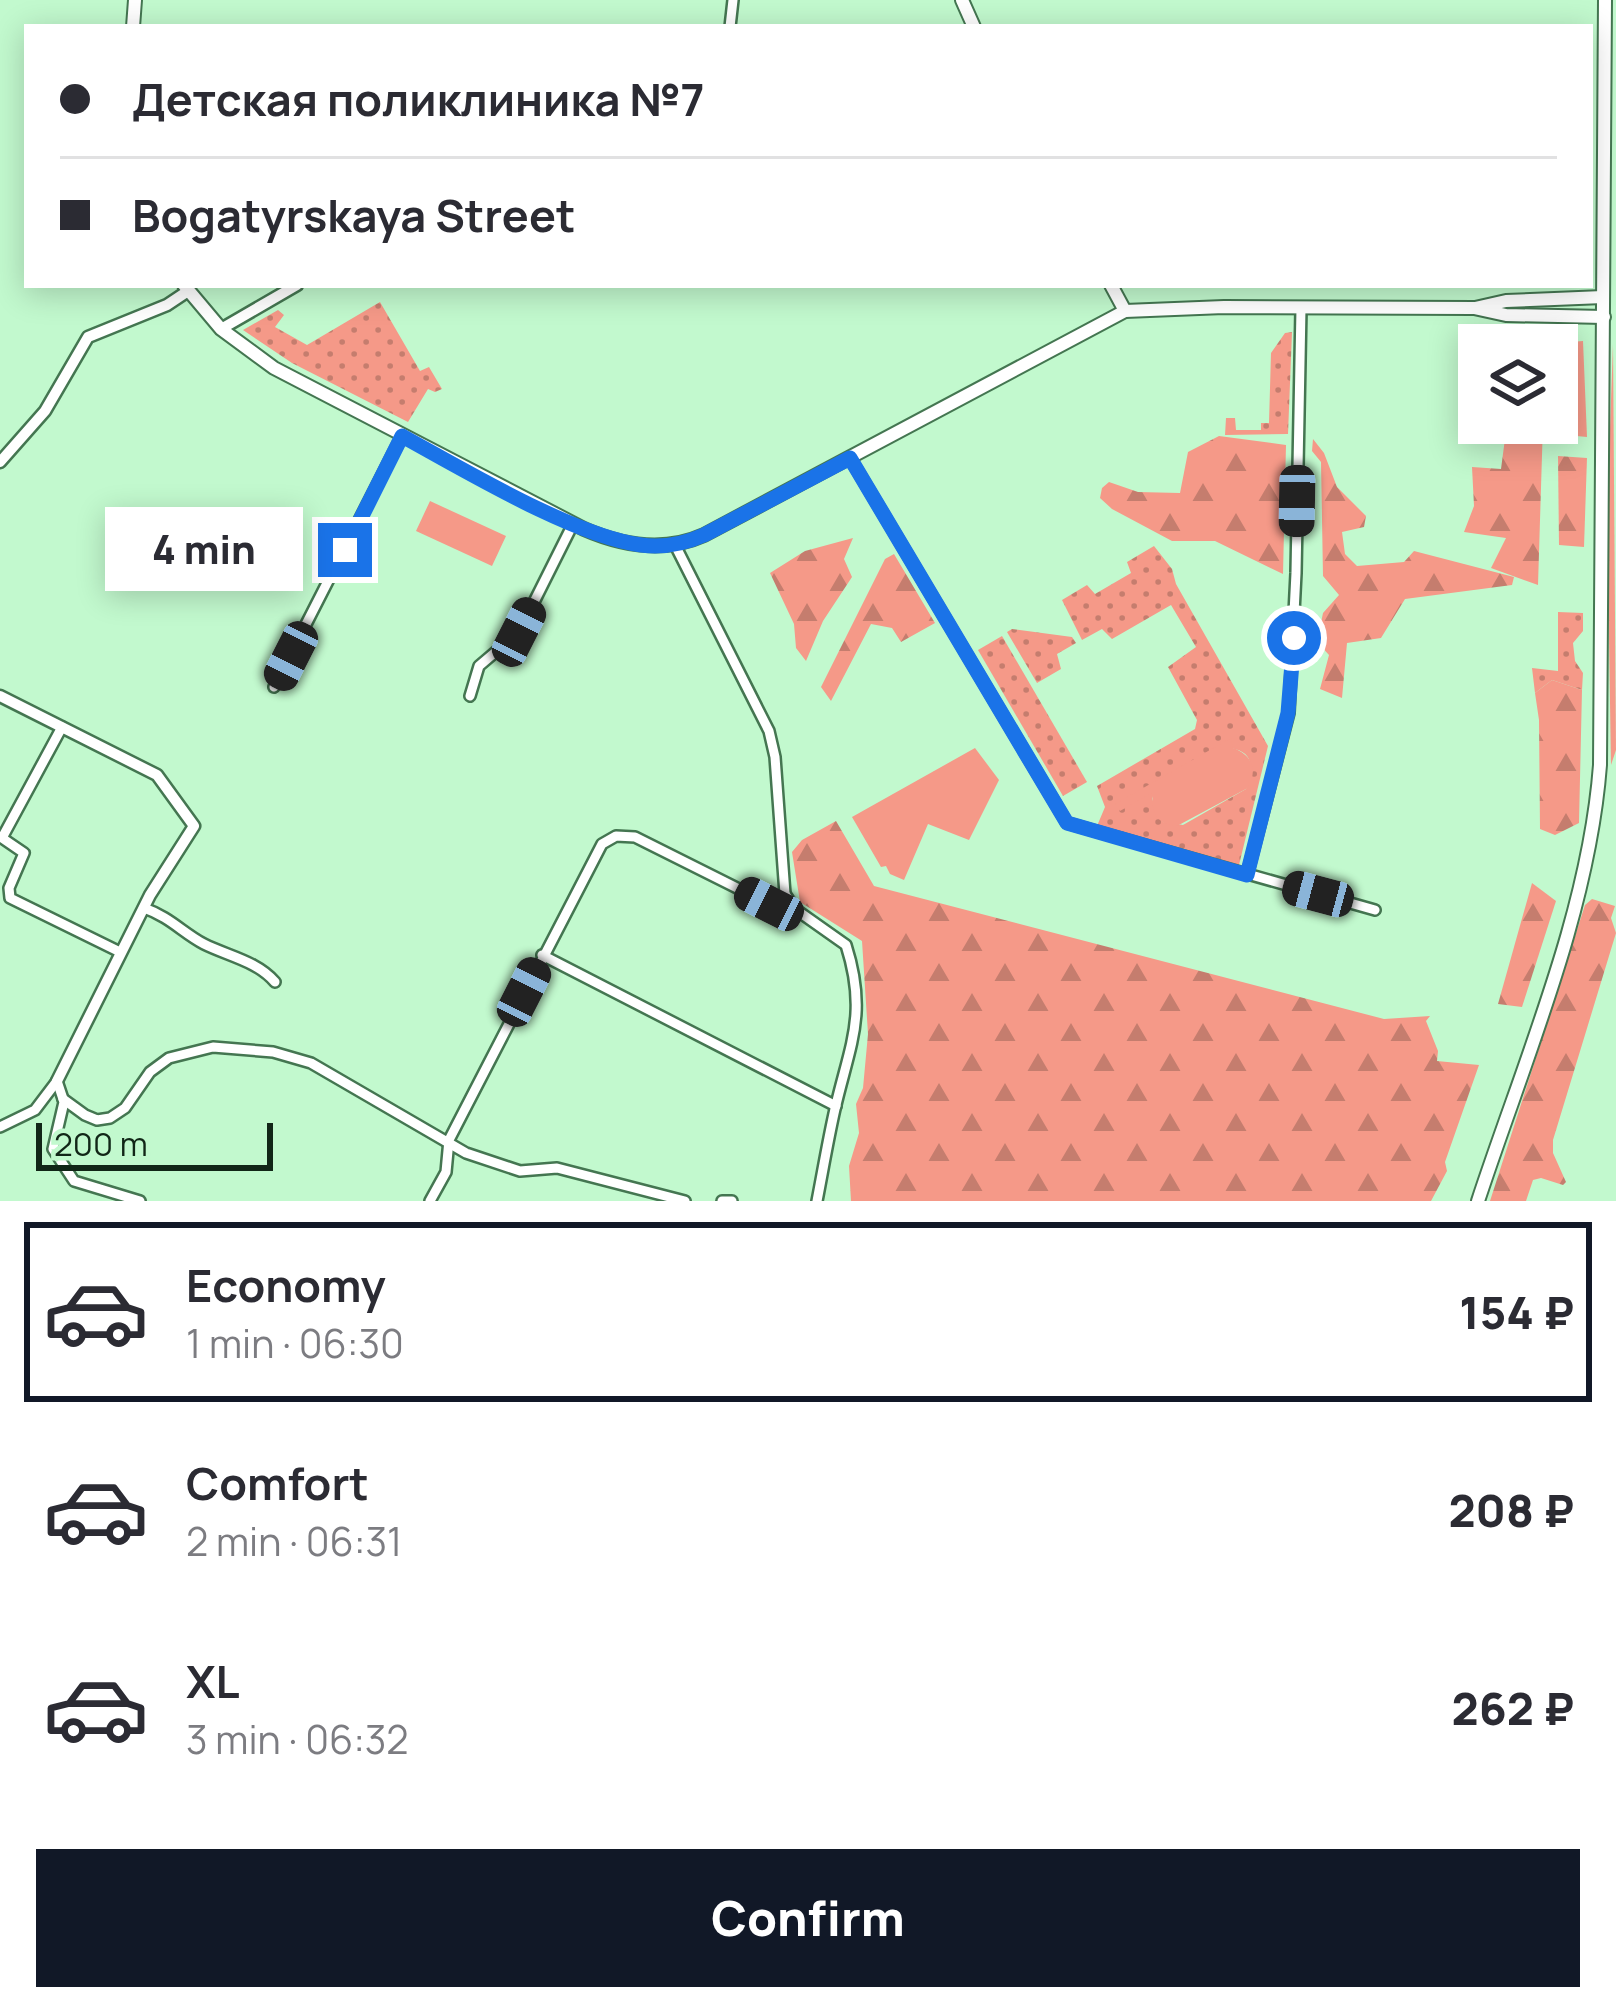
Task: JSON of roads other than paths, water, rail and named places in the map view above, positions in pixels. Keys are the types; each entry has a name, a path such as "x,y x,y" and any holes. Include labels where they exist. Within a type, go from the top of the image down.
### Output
{"main road":[{"path":"1478,1201 1579,896 1595,821 1600,748 1604,0"},
{"path":"186,288 221,329 274,368 402,436 573,524 619,541 675,545 704,535 1125,311 1474,308 1506,301 1603,297"},
{"path":"1113,288 1125,311"},
{"path":"1474,308 1506,315 1604,317"}],"street":[{"path":"0,462 45,411 88,337 167,305 186,288"},
{"path":"221,329 292,288"},
{"path":"1247,875 1288,713 1301,308"},
{"path":"274,687 402,436"},
{"path":"850,458 1067,823 1375,910"},
{"path":"470,696 478,666 519,632 573,524"},
{"path":"675,545 769,731 785,894 795,909 831,933 848,952 858,1018 817,1201"},
{"path":"0,696 157,775 194,826 120,952 57,1081 35,1110 0,1127"},
{"path":"62,727 2,838 24,853 9,888 10,898 120,952"},
{"path":"430,1201 446,1172 449,1140 602,844 616,836 635,837 769,904 779,902 785,894"},
{"path":"144,908 175,922 201,943 263,969 275,982"},
{"path":"542,955 836,1106"},
{"path":"63,1099 97,1120 110,1118 124,1108 149,1072 169,1058 213,1047 252,1049 311,1063 466,1153 520,1171 562,1169 685,1201"},
{"path":"57,1081 63,1099 53,1149 74,1181 140,1201"},
{"path":"722,1201 732,1201"}]}
